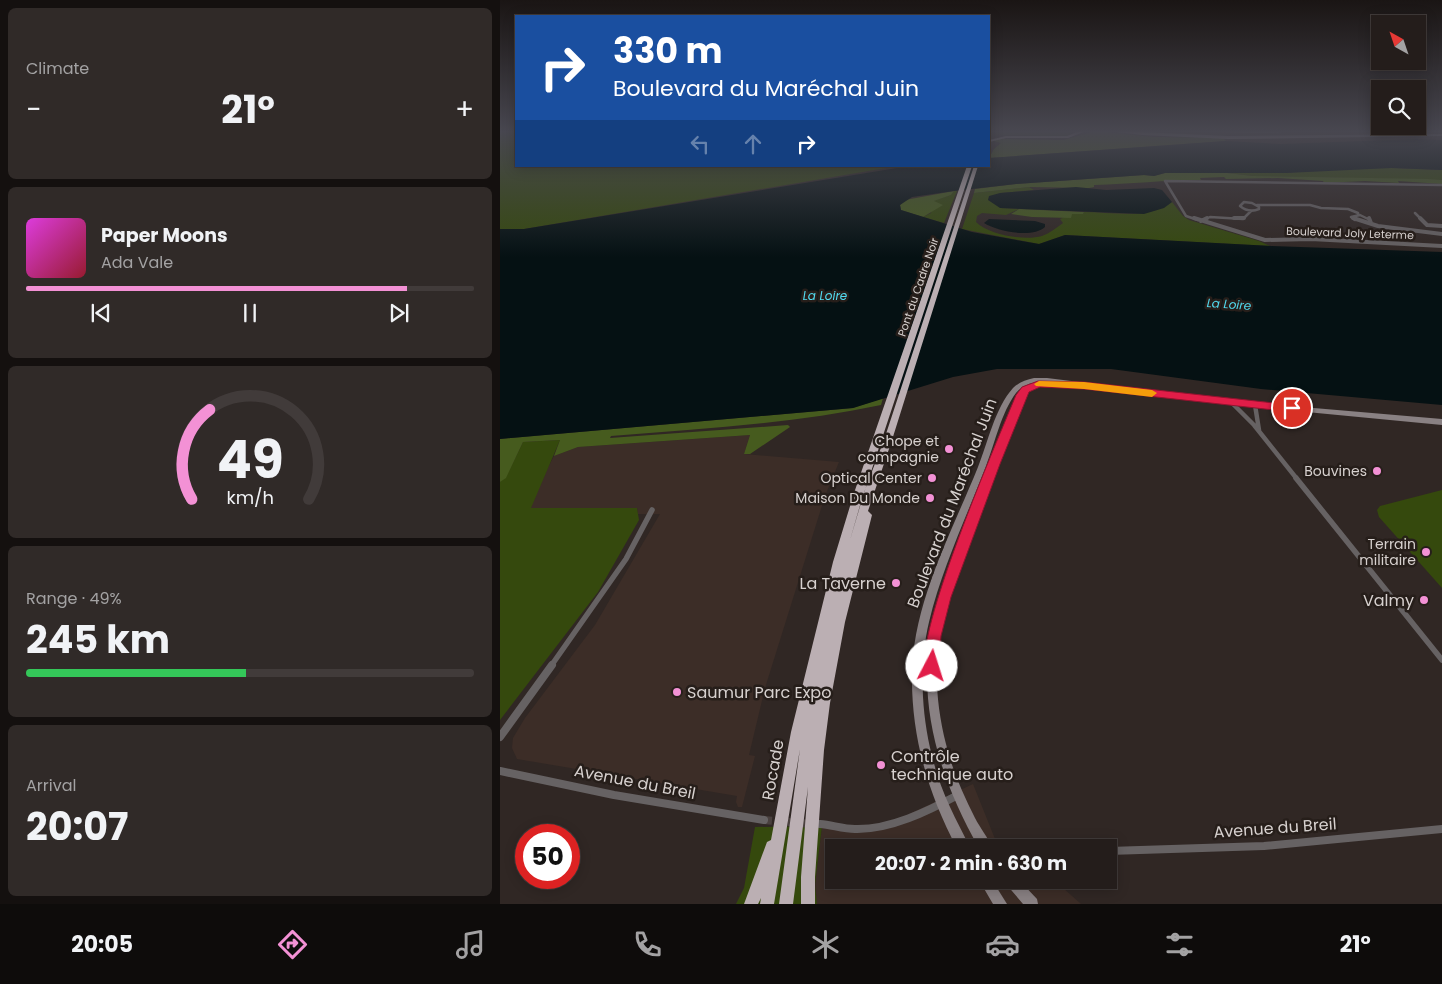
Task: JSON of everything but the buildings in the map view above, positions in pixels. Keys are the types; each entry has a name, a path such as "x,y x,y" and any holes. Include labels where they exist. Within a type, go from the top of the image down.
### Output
{"highway":[{"name":"Pont du Cadre Noir","path":"890,415 968,172"},
{"name":"Pont du Cadre Noir","path":"890,415 974,172"},
{"path":"808,904 818,750 827,682 848,587 888,440 890,415"},
{"path":"818,643 845,537 890,415"},
{"path":"786,904 809,732 841,586 868,495 888,440"},
{"name":"Rocade","path":"767,904 797,732 818,643"},
{"path":"751,904 781,823"}],"main road":[{"name":"Boulevard du Maréchal Juin","path":"960,839 943,803 924,742 918,688 919,647 923,622 932,594 994,435 1016,389 1025,383 1037,380 1084,385"},
{"name":"Boulevard du Maréchal Juin","path":"981,839 958,795 939,739 933,701 933,650 939,613 990,473 1023,392 1029,387 1038,384 1084,385"},
{"path":"1084,385 1232,403 1442,422"},
{"path":"991,889 1001,904"},
{"path":"1018,889 1032,904"}],"street":[{"name":"Boulevard Joly Leterme","path":"1442,185 1165,181 1184,214 1265,240 1311,239 1442,246"},
{"path":"1251,211 1244,209 1240,204 1249,202 1258,205 1310,205 1321,208 1351,210 1358,213 1358,215 1368,218 1371,223"},
{"path":"1201,221 1210,217 1243,218 1251,211 1259,209 1258,205"},
{"path":"1415,213 1427,225 1442,226"},
{"path":"1358,215 1353,216 1351,219 1360,224 1371,223 1442,235"},
{"path":"1232,403 1244,412 1259,430 1442,660"},
{"path":"1254,405 1259,430"},
{"path":"500,737 609,585 626,559 652,510"},
{"name":"Avenue du Breil","path":"500,770 622,796 764,820"},
{"path":"820,824 855,829 875,826 943,803 958,795"},
{"name":"Avenue du Breil","path":"1117,851 1264,846 1442,829"}],"shaded area":[{"path":"750,435 744,454 839,462 825,496 765,688 749,755 755,756 742,807 738,807 736,802 737,796 517,759 512,748 513,738 525,718 595,625 660,514 638,514 637,508 530,508 554,456 578,447"},
{"path":"973,784 995,839 825,839 825,889 1064,889 1081,904 817,904 815,885 822,826 877,829"}],"green space":[{"path":"500,172 861,172 524,229 500,229"},
{"path":"1442,172 1442,180 1253,176 1227,173"},
{"path":"1165,173 1428,179 1442,180 1442,184 1398,181 1399,183 1365,181 1324,183 1323,181 1278,178 1226,179 1224,177 1200,178 1201,180 1094,185 1094,187 1089,188 1029,187 974,193 975,189 1016,184 1144,175 1154,176"},
{"path":"1029,187 1034,190 1000,193 1000,208 1053,210 1019,209 1006,215 982,213 977,216 976,222 982,227 1007,236 1026,238 1042,236 1050,232 1063,223 1060,219 1072,214 1083,214 1084,212 1141,213 1163,208 1172,202 1183,216 1189,220 1270,246 1065,235 1039,244 962,229 974,193"},
{"path":"954,191 957,191 944,223 923,217 931,213 933,201 951,195"},
{"path":"954,191 951,195 934,201 943,205 923,217 901,210 900,205 905,200"},
{"path":"1019,209 1084,212 1083,214 1072,214 1071,218 1032,217 1011,214"},
{"path":"883,398 881,405 814,417 746,425 611,436 610,438 788,425 790,427 750,454 744,454 750,435 578,447 554,456 560,440 523,442 506,478 500,482 500,439 853,408"},
{"path":"560,440 531,508 637,508 639,520 598,592 500,720 500,482 506,477 523,442"},
{"name":"Terrain militaire","path":"1442,490 1442,588 1379,517 1377,510 1380,506"},
{"path":"822,826 815,885 817,904 736,904 744,888 755,827"}],"water":[{"name":"La Loire","path":"871,172 1303,172 1165,173 1154,176 1144,175 1016,184 912,197 900,205 901,210 972,232 1039,244 1065,235 1272,246 1442,252 1442,405 1261,389 1111,369 997,369 953,377 853,408 500,439 500,229 524,229"},
{"path":"1076,187 1106,190 1154,188 1162,190 1172,202 1164,208 1144,214 1000,208 988,200 989,196 1000,193"},
{"path":"989,219 1035,221 1045,224 1045,227 1032,233 1006,231 984,223"}],"tunnel":[{"path":"764,820 811,824"}],"slow traffic":[{"path":"1039,384 1084,385 1152,393"}],"place":[{"name":"Chope et compagnie","path":"949,449"},
{"name":"Bouvines","path":"1377,471"},
{"name":"Optical Center","path":"932,478"},
{"name":"Maison Du Monde","path":"930,498"},
{"name":"Terrain militaire","path":"1426,552"},
{"name":"La Taverne","path":"896,583"},
{"name":"Valmy","path":"1424,600"},
{"name":"Saumur Parc Expo","path":"677,692"},
{"name":"Contrôle technique auto","path":"881,765"}],"route":[{"path":"932,666 934,636 944,597 1021,395 1026,389 1038,384 1084,385 1232,403 1292,408"}]}
